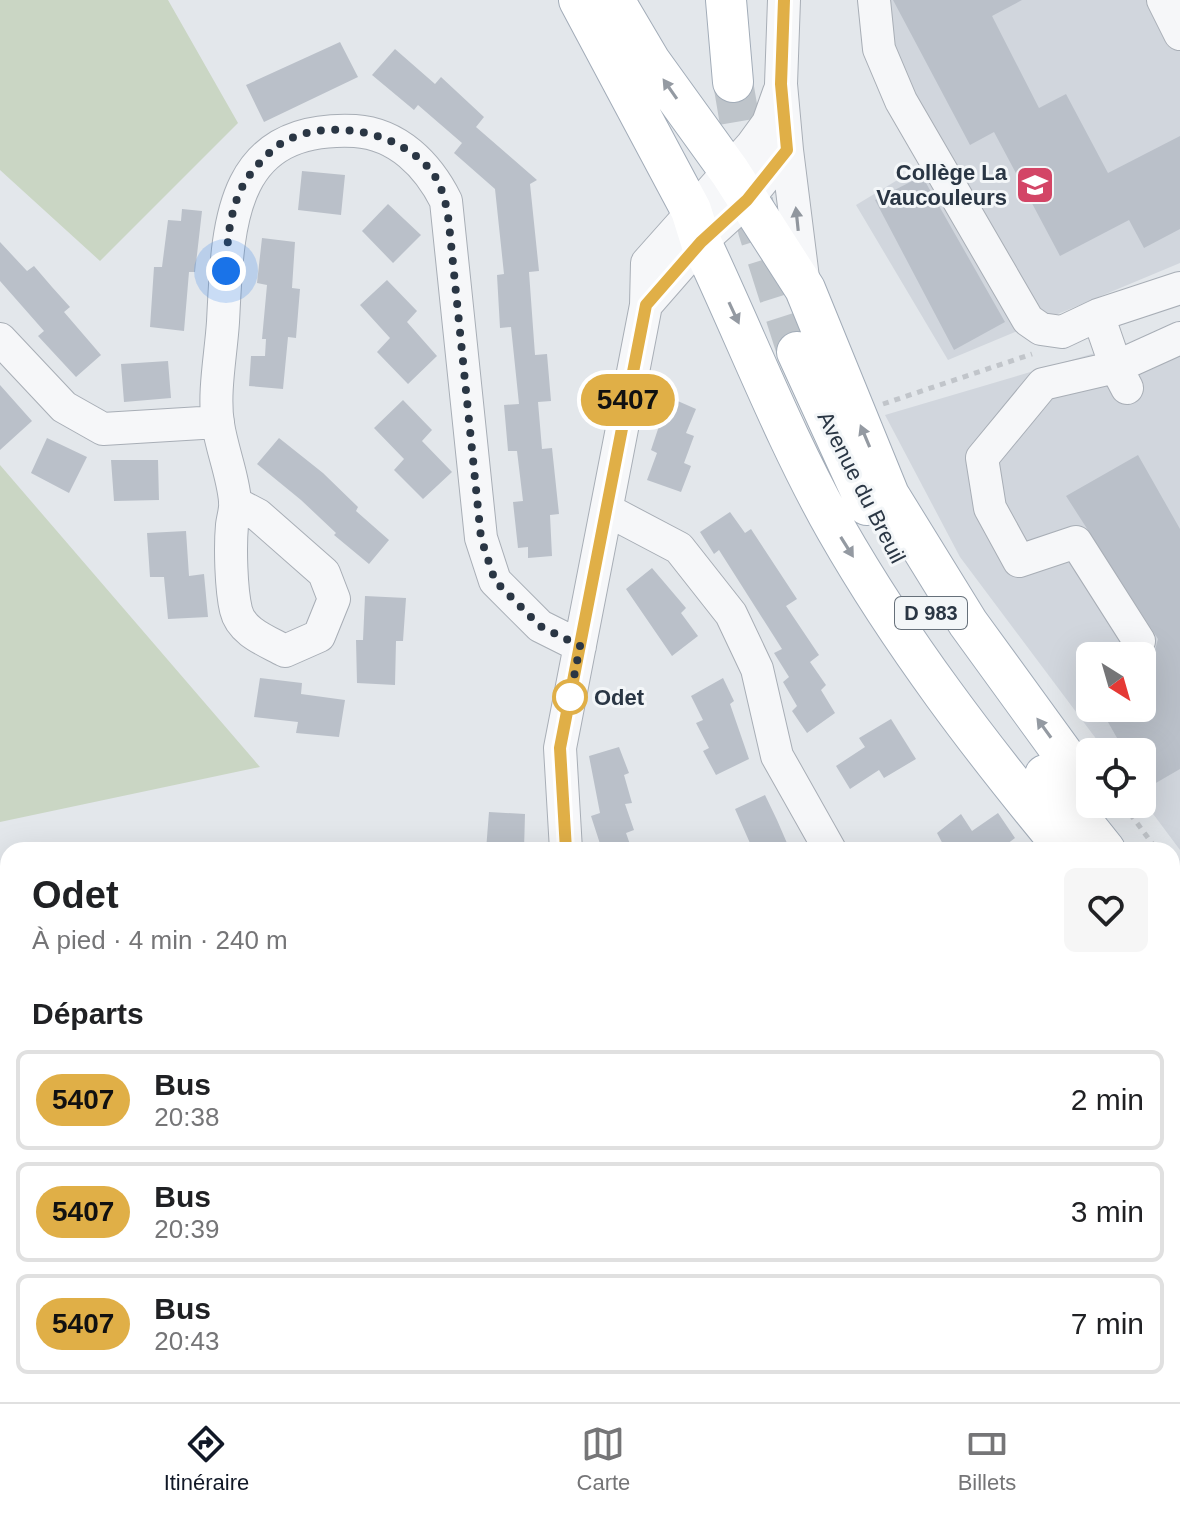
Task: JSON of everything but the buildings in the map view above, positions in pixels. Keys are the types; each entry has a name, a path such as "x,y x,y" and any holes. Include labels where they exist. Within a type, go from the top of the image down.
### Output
{"main road":[{"path":"579,0 696,226 812,483 837,530 919,661 1060,842"},
{"path":"614,0 650,61 738,186 805,289 889,495 960,611 1076,772"},
{"path":"726,0 733,82"},
{"name":"Avenue du Breuil","path":"797,352 851,474 915,588 987,697 1099,842"},
{"path":"1111,818 1131,842"}],"street":[{"path":"784,0 781,84 805,289"},
{"path":"874,0 879,49 901,101 1028,320 1041,329 1062,332"},
{"path":"1163,0 1180,34"},
{"path":"738,186 768,123 781,84"},
{"path":"698,128 718,134 737,132 757,121 781,84"},
{"path":"235,503 218,422 227,241 235,206 248,176 283,142 320,130 365,132 407,149 432,173 446,201 481,538 495,581 540,626 580,646"},
{"path":"566,842 560,748 646,305 647,263 696,226 738,186 787,150"},
{"path":"1139,641 1076,542 1019,561 990,508 982,458 1034,371 1062,332 1098,315 1180,288"},
{"path":"1098,315 1121,378"},
{"path":"1034,371 1121,378 1180,338"},
{"path":"0,339 64,407 103,429 218,422"},
{"path":"607,510 679,548 731,614 757,669 777,756 825,842"}],"path":[{"path":"855,413 1034,371"},
{"path":"1133,818 1151,842"}],"shaded area":[{"name":"Collège La Vaucouleurs","path":"869,0 1180,0 1180,263 948,360 856,205 924,164"},
{"path":"1180,328 1180,842 1174,842 1156,818 1156,738 1096,738 1084,722 1156,722 1156,642 1076,642 1076,712 960,557 885,415"}],"green space":[{"path":"0,0 168,0 238,123 100,261 0,170"},
{"path":"0,465 260,767 0,822"}],"tunnel":[{"path":"733,82 758,230 797,352"}],"bus line":[{"name":"5407","path":"566,842 560,748 646,305 701,242 747,200 787,150 781,84 784,0"}],"place":[{"name":"Collège La Vaucouleurs","path":"1035,185"},
{"name":"Odet","path":"570,697"}],"route":[{"path":"226,271 227,241 235,206 248,176 283,142 320,130 365,132 407,149 432,173 446,201 481,538 495,581 540,626 580,646 568,708 570,697"}]}
